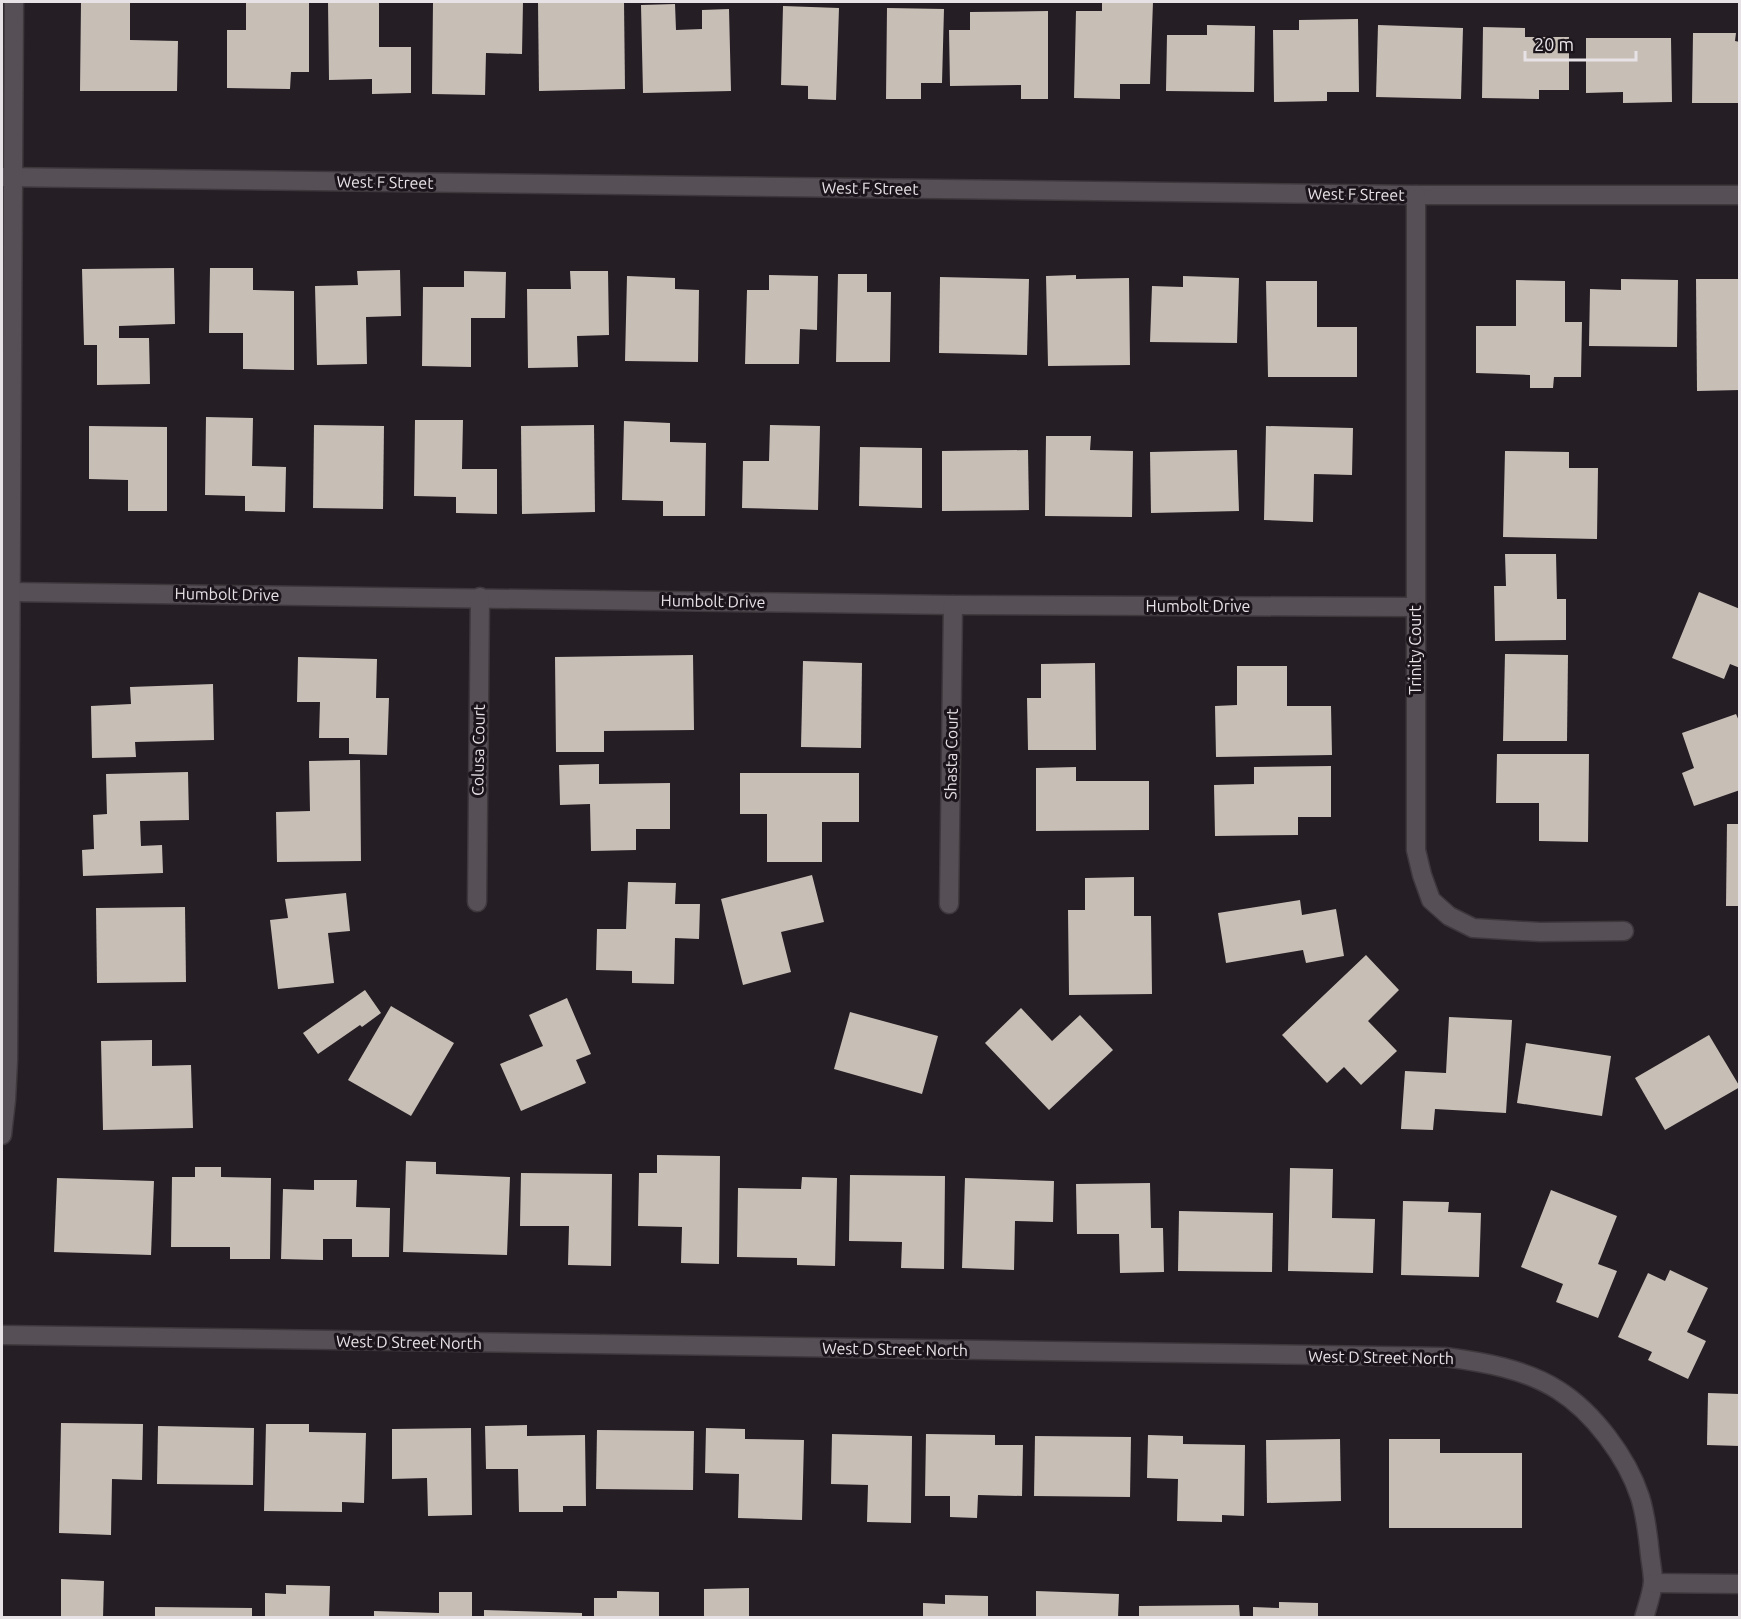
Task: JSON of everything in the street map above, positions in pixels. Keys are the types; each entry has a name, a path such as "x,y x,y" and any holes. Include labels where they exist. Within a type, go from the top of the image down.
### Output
{"street":[{"path":"2,1135 8,1060 5,917 10,592 8,177 14,2"},
{"name":"West F Street","path":"8,177 1416,195 1740,195"},
{"name":"Trinity Court","path":"1416,195 1416,850 1422,875 1431,900 1449,916 1473,928 1540,933 1624,931"},
{"name":"Humbolt Drive","path":"10,592 953,605 1415,607"},
{"name":"Colusa Court","path":"477,902 480,597"},
{"name":"Shasta Court","path":"949,904 953,605"},
{"name":"West D Street North","path":"2,1335 1445,1357 1474,1360 1532,1377 1558,1390 1583,1410 1611,1440 1640,1495 1648,1525 1653,1583 1644,1617"},
{"path":"1653,1583 1740,1584"}],"building":[{"path":"81,2 130,2 130,40 178,41 177,91 80,91"},
{"path":"246,2 309,2 309,72 291,72 290,89 227,88 227,30 246,30"},
{"path":"328,2 379,2 379,47 411,47 411,93 372,94 372,79 329,80"},
{"path":"433,2 523,2 522,54 486,53 485,95 432,94"},
{"path":"538,2 624,2 625,89 539,91"},
{"path":"1102,2 1153,2 1150,84 1120,84 1120,99 1074,98 1076,11 1102,11"},
{"path":"675,4 676,30 702,29 702,10 729,9 731,91 643,93 641,5"},
{"path":"783,6 839,8 836,100 808,99 808,86 781,85"},
{"path":"887,8 944,9 942,83 921,83 921,99 886,99"},
{"path":"1048,11 1048,99 1021,99 1021,85 950,86 949,30 970,30 970,12"},
{"path":"1358,19 1359,92 1327,92 1327,101 1274,102 1273,30 1299,30 1299,20"},
{"path":"1207,25 1255,26 1254,92 1166,91 1167,35 1207,35"},
{"path":"1378,25 1463,28 1461,99 1376,97"},
{"path":"1483,27 1525,28 1525,37 1569,37 1569,90 1539,90 1539,99 1482,98"},
{"path":"1693,33 1736,33 1735,41 1740,42 1740,103 1692,103"},
{"path":"1586,38 1671,38 1672,102 1623,103 1623,92 1586,93"},
{"path":"174,268 175,324 119,326 119,338 149,338 150,384 97,385 97,345 84,345 82,269"},
{"path":"210,268 253,268 253,290 294,291 294,370 243,369 243,333 209,333"},
{"path":"400,270 401,316 366,317 367,364 317,365 315,286 358,285 357,271"},
{"path":"464,271 506,272 505,318 471,318 471,367 422,366 423,287 464,287"},
{"path":"570,271 608,271 609,335 577,336 578,367 528,368 527,289 571,289"},
{"path":"838,274 867,274 867,292 891,292 890,362 836,362"},
{"path":"769,275 818,276 817,330 800,329 799,364 745,364 747,290 769,290"},
{"path":"1076,275 1076,279 1129,278 1130,365 1048,366 1046,276"},
{"path":"627,276 675,278 675,289 699,290 698,362 625,361"},
{"path":"1183,276 1239,278 1237,343 1150,342 1152,286 1183,287"},
{"path":"940,277 1029,279 1027,355 939,353"},
{"path":"1621,279 1678,280 1677,347 1589,346 1590,289 1621,290"},
{"path":"1696,279 1740,279 1740,390 1697,391"},
{"path":"1516,280 1565,281 1565,322 1582,322 1581,377 1554,377 1553,388 1530,388 1530,375 1476,373 1476,326 1516,326"},
{"path":"1266,281 1317,281 1317,327 1357,327 1357,377 1268,377"},
{"path":"206,417 253,418 252,466 286,467 285,512 245,511 245,496 205,495"},
{"path":"415,420 463,420 462,469 497,469 497,514 456,513 456,497 414,496"},
{"path":"624,421 670,423 670,442 706,443 705,516 663,516 663,501 622,500"},
{"path":"314,425 384,426 383,509 313,508"},
{"path":"594,425 595,512 522,514 521,426"},
{"path":"770,425 820,426 818,510 742,508 743,461 769,461"},
{"path":"89,426 167,427 167,511 128,511 128,480 89,479"},
{"path":"1266,426 1353,428 1352,475 1314,474 1313,522 1264,520"},
{"path":"1046,436 1091,436 1090,450 1133,451 1132,517 1045,516"},
{"path":"860,447 922,448 922,508 859,506"},
{"path":"1028,450 1029,510 942,511 942,451"},
{"path":"1237,450 1239,511 1151,513 1150,452"},
{"path":"1505,451 1569,452 1569,468 1598,468 1597,539 1503,537"},
{"path":"1505,554 1556,554 1557,599 1566,599 1566,640 1495,641 1494,586 1506,586"},
{"path":"1699,592 1740,609 1740,668 1730,664 1724,679 1672,658"},
{"path":"1505,654 1568,655 1567,741 1503,741"},
{"path":"693,655 694,730 604,731 604,752 556,752 555,657"},
{"path":"298,657 377,659 376,698 389,698 387,755 349,754 349,738 319,738 320,702 297,702"},
{"path":"803,661 862,663 861,748 801,747"},
{"path":"1095,663 1096,750 1028,750 1027,698 1041,698 1041,664"},
{"path":"1237,666 1287,666 1287,706 1331,706 1332,755 1216,757 1215,706 1237,705"},
{"path":"213,684 214,740 135,742 136,757 92,758 91,706 131,704 130,687"},
{"path":"1736,714 1740,723 1740,790 1694,806 1682,773 1694,768 1682,733"},
{"path":"1497,754 1589,754 1588,842 1539,841 1539,803 1496,803"},
{"path":"360,760 361,861 277,862 276,812 310,811 309,761"},
{"path":"599,764 599,784 670,783 670,829 636,829 636,850 591,851 590,804 560,805 559,765"},
{"path":"1331,766 1331,817 1298,817 1298,835 1215,836 1214,785 1254,784 1254,767"},
{"path":"1076,767 1076,781 1149,781 1149,830 1036,831 1036,768"},
{"path":"188,772 189,820 140,821 141,846 162,845 163,873 83,876 82,850 94,849 93,815 107,814 106,774"},
{"path":"740,773 859,773 859,822 822,822 822,862 767,862 767,814 740,814"},
{"path":"1727,824 1740,824 1740,906 1726,906"},
{"path":"812,875 824,922 781,932 791,972 743,985 721,899"},
{"path":"1134,877 1134,916 1151,916 1152,994 1069,995 1068,910 1085,910 1085,878"},
{"path":"628,882 676,883 675,904 700,904 699,939 675,938 674,984 632,983 632,971 596,970 597,929 626,929"},
{"path":"346,893 350,931 328,933 334,983 278,989 270,920 288,918 285,899"},
{"path":"1300,900 1302,915 1336,909 1344,956 1306,963 1303,950 1226,963 1218,913"},
{"path":"185,907 186,982 97,983 96,908"},
{"path":"1366,955 1399,990 1368,1021 1397,1051 1361,1085 1344,1067 1327,1083 1282,1035"},
{"path":"365,990 381,1013 318,1054 303,1033"},
{"path":"567,998 591,1054 576,1060 586,1083 521,1111 500,1064 543,1046 529,1015"},
{"path":"391,1006 454,1043 411,1116 348,1080"},
{"path":"1021,1008 1052,1041 1080,1015 1113,1050 1049,1110 985,1043"},
{"path":"850,1012 938,1036 922,1094 834,1069"},
{"path":"1449,1017 1512,1020 1506,1113 1435,1109 1433,1130 1401,1129 1405,1071 1446,1073"},
{"path":"1709,1035 1740,1087 1665,1130 1635,1078"},
{"path":"152,1040 152,1066 191,1065 193,1128 103,1130 101,1041"},
{"path":"1526,1043 1611,1056 1602,1116 1517,1103"},
{"path":"657,1155 720,1156 719,1264 681,1263 682,1227 638,1226 639,1173 657,1173"},
{"path":"406,1161 436,1162 436,1174 510,1177 507,1255 403,1252"},
{"path":"195,1167 221,1167 221,1177 271,1178 270,1259 230,1259 230,1247 171,1247 172,1177 195,1177"},
{"path":"1290,1168 1333,1169 1332,1218 1375,1219 1373,1273 1288,1271"},
{"path":"521,1173 612,1174 611,1266 568,1265 569,1226 520,1226"},
{"path":"850,1175 945,1176 944,1269 901,1268 902,1242 849,1241"},
{"path":"802,1177 837,1178 835,1266 797,1265 797,1258 737,1257 738,1188 801,1189"},
{"path":"57,1178 154,1181 151,1255 54,1252"},
{"path":"965,1178 1054,1181 1053,1222 1015,1221 1014,1270 962,1268"},
{"path":"314,1180 357,1180 356,1207 390,1208 389,1257 352,1257 352,1239 323,1239 323,1260 281,1259 283,1189 314,1190"},
{"path":"1150,1183 1151,1228 1163,1228 1164,1272 1120,1273 1119,1234 1077,1234 1076,1184"},
{"path":"1551,1190 1617,1216 1598,1264 1617,1271 1598,1318 1556,1302 1563,1284 1521,1267"},
{"path":"1403,1201 1449,1202 1448,1212 1481,1213 1479,1277 1401,1275"},
{"path":"1179,1211 1273,1213 1272,1272 1178,1271"},
{"path":"1670,1270 1708,1288 1687,1332 1706,1341 1688,1379 1648,1360 1652,1352 1618,1337 1648,1273 1665,1281"},
{"path":"1708,1393 1740,1394 1740,1446 1707,1445"},
{"path":"61,1423 143,1424 142,1480 112,1479 111,1535 59,1533"},
{"path":"266,1424 309,1424 309,1432 366,1433 364,1503 342,1502 342,1512 264,1511"},
{"path":"527,1425 527,1436 585,1435 586,1506 563,1506 563,1512 519,1512 518,1469 486,1469 485,1426"},
{"path":"158,1426 254,1428 253,1485 157,1484"},
{"path":"471,1428 472,1515 428,1516 427,1478 392,1479 392,1429"},
{"path":"706,1428 745,1429 745,1439 804,1440 802,1520 738,1518 739,1474 705,1473"},
{"path":"597,1430 694,1431 693,1490 596,1489"},
{"path":"832,1434 912,1436 911,1523 867,1522 868,1485 831,1484"},
{"path":"926,1434 995,1435 995,1445 1023,1445 1022,1496 978,1495 977,1518 950,1517 950,1496 925,1496"},
{"path":"1148,1435 1183,1436 1183,1444 1245,1445 1244,1516 1222,1515 1222,1522 1177,1521 1178,1479 1147,1478"},
{"path":"1035,1436 1131,1437 1130,1497 1034,1496"},
{"path":"1340,1439 1341,1501 1267,1503 1266,1440"},
{"path":"1389,1439 1440,1439 1440,1453 1522,1453 1522,1528 1389,1528"},
{"path":"61,1579 104,1581 103,1618 61,1618"},
{"path":"286,1585 330,1586 329,1618 265,1618 265,1593 286,1594"},
{"path":"749,1588 749,1618 704,1618 704,1589"},
{"path":"617,1591 659,1592 659,1618 594,1618 594,1598 617,1598"},
{"path":"1036,1591 1119,1594 1118,1618 1036,1618"},
{"path":"439,1592 472,1592 472,1618 374,1618 374,1611 439,1613"},
{"path":"945,1595 988,1596 988,1618 923,1618 923,1603 945,1604"},
{"path":"1279,1602 1318,1603 1318,1618 1253,1618 1253,1607 1279,1608"},
{"path":"1239,1605 1240,1618 1139,1618 1139,1606"},
{"path":"155,1607 252,1608 252,1618 155,1618"},
{"path":"484,1610 582,1613 582,1618 484,1618"}]}
